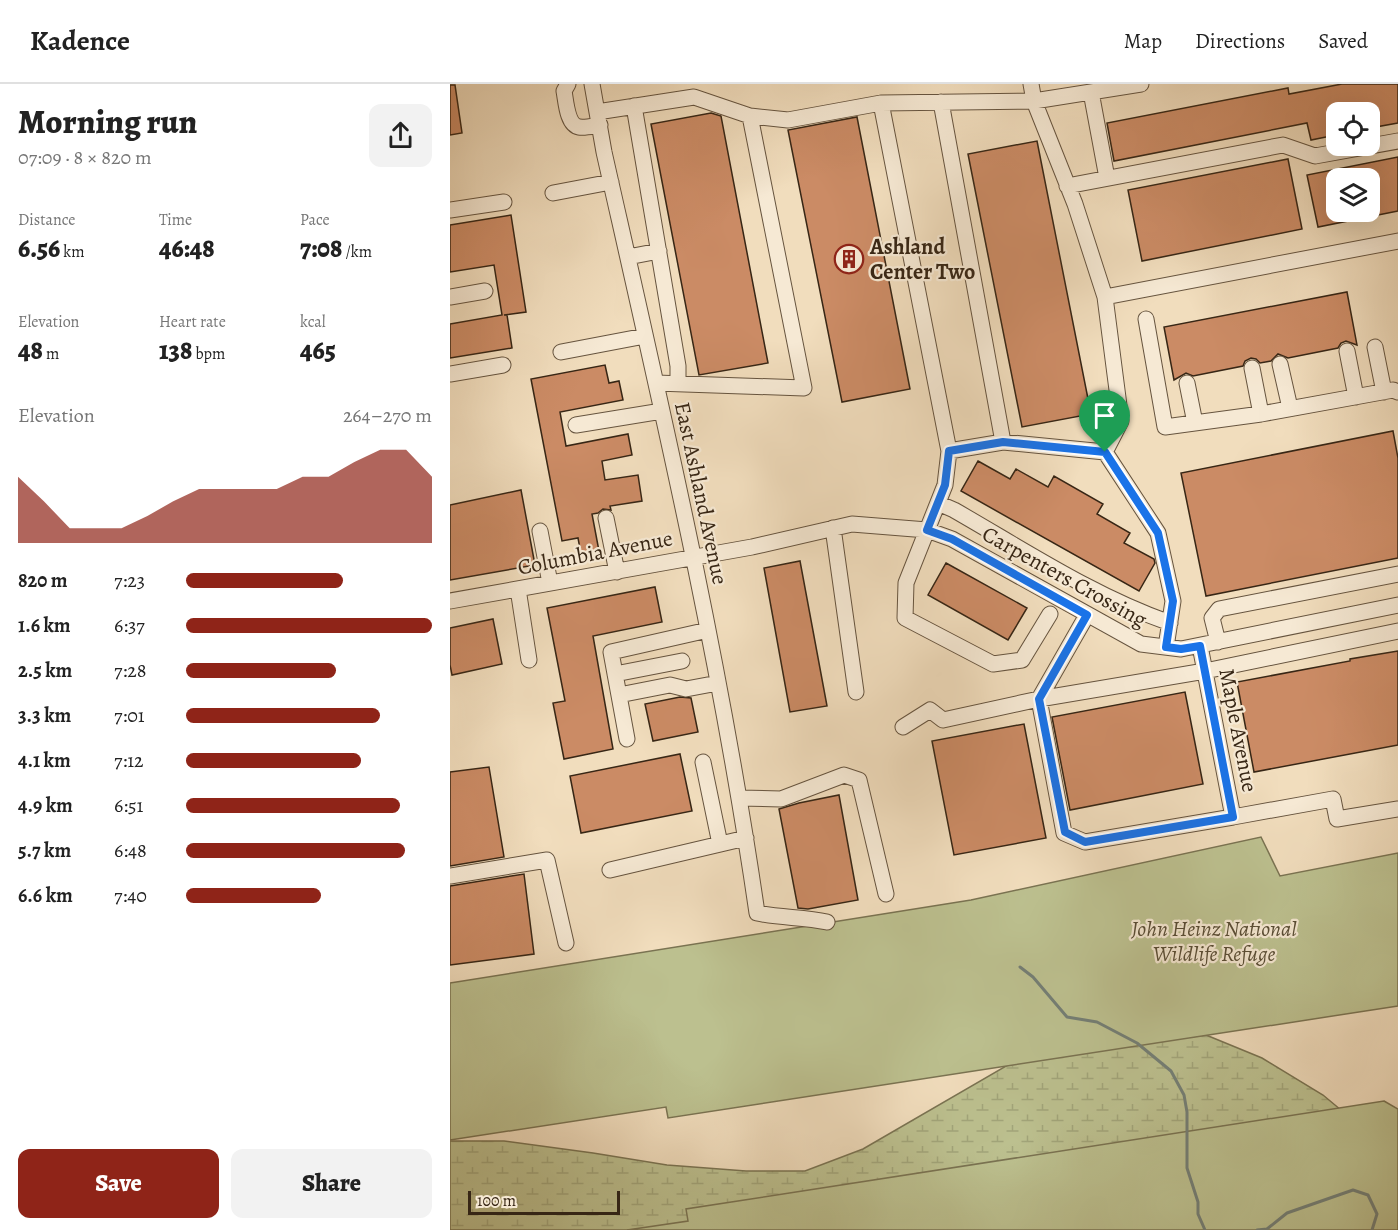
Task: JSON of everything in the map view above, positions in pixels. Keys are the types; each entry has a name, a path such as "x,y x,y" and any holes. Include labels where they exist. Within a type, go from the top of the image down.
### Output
{"street":[{"path":"568,84 564,91 570,120 578,127 634,106 694,97 750,116 789,120 881,103 1034,101 1141,84"},
{"name":"East Ashland Avenue","path":"592,84 611,182 694,556 728,725 757,914 803,917 827,922"},
{"path":"1031,84 1034,101 1075,204 1105,297 1121,421 1105,452"},
{"path":"1091,92 1107,178"},
{"path":"941,102 1003,442"},
{"path":"881,103 949,451 945,485 906,583 905,618 993,664 1022,660 1050,614"},
{"path":"634,106 678,366 678,384"},
{"path":"656,383 804,388 750,116"},
{"path":"1067,186 1283,145 1315,156 1398,141"},
{"path":"554,193 611,182"},
{"path":"450,210 504,202"},
{"path":"1105,297 1398,241"},
{"path":"628,257 659,251"},
{"path":"450,297 485,291"},
{"path":"1146,319 1165,427 1261,414 1391,392 1375,347"},
{"path":"561,352 645,336"},
{"path":"1347,351 1356,397"},
{"path":"1280,364 1290,408"},
{"path":"450,374 503,365"},
{"path":"1252,368 1261,414"},
{"path":"1187,383 1194,423"},
{"path":"576,425 662,411"},
{"path":"949,451 1003,442 1105,452"},
{"path":"1105,452 1158,533 1173,601 1166,647"},
{"path":"938,503 1103,595 1133,610 1170,623"},
{"path":"606,518 617,572"},
{"name":"Carpenters Crossing","path":"784,540 852,524 927,530 952,539 1141,644 1181,649 1398,605"},
{"path":"833,528 856,692"},
{"path":"540,531 549,584"},
{"name":"Columbia Avenue","path":"450,601 784,540"},
{"path":"1218,642 1212,618 1219,609 1398,574"},
{"path":"518,589 529,660"},
{"path":"1039,699 1087,615"},
{"path":"627,740 611,652 708,630"},
{"path":"903,727 930,710 943,720 1039,699 1205,670 1398,631"},
{"name":"Maple Avenue","path":"1039,699 1065,832 1085,842 1233,817 1200,646"},
{"path":"615,674 682,661"},
{"path":"619,695 670,685 686,689 718,683"},
{"path":"703,762 720,844"},
{"path":"739,798 781,799 844,775 859,780 886,894"},
{"path":"1233,817 1333,799 1337,819 1398,809"},
{"path":"610,870 746,838"},
{"path":"450,876 547,860 566,943"}],"green space":[{"name":"John Heinz National Wildlife Refuge","path":"1261,837 1280,876 1398,853 1398,1006 668,1118 666,1107 450,1140 450,983 971,900"},
{"path":"1206,1035 1262,1058 1323,1095 1383,1145 957,1230 450,1230 450,1141 504,1141 667,1165 746,1171 805,1171 863,1149 1020,1058"},
{"path":"1384,1101 1398,1109 1398,1230 627,1230 688,1221 686,1209"}],"building":[{"path":"1342,84 1398,84 1398,123 1380,126 1380,102 1326,102 1326,137 1311,140 1307,123 1114,161 1107,123 1288,88 1289,94"},
{"path":"450,85 455,85 462,133 450,135"},
{"path":"711,113 721,116 768,363 699,375 651,124"},
{"name":"Ashland Center Two","path":"857,117 910,389 842,402 788,130"},
{"path":"1037,141 1091,414 1022,427 968,154"},
{"path":"1398,157 1398,211 1380,215 1380,168 1342,168"},
{"path":"1288,159 1302,229 1142,261 1128,190"},
{"path":"1326,171 1326,222 1343,222 1318,227 1307,175"},
{"path":"511,215 526,312 504,315 507,315 512,348 450,358 450,324 502,315 494,265 450,272 450,225"},
{"path":"1347,292 1357,345 1346,341 1338,348 1288,358 1278,354 1271,361 1260,363 1251,358 1245,361 1243,366 1193,376 1186,373 1174,380 1164,327"},
{"path":"605,365 609,383 619,381 623,400 560,412 566,446 628,434 632,455 602,461 605,480 638,475 642,501 610,506 611,510 603,509 592,514 599,551 581,554 578,538 562,541 531,379"},
{"path":"1393,431 1398,458 1398,558 1206,596 1181,473"},
{"path":"978,461 1010,479 1016,469 1048,487 1054,476 1103,504 1097,514 1130,533 1124,543 1154,559 1155,563 1139,591 961,491"},
{"path":"521,490 535,565 450,580 450,505"},
{"path":"800,561 827,706 790,712 764,568"},
{"path":"946,563 1027,608 1008,640 928,595"},
{"path":"655,587 662,622 593,636 613,749 564,759 553,703 565,701 547,608"},
{"path":"493,619 502,664 452,675 450,628"},
{"path":"1398,651 1398,745 1254,772 1237,682"},
{"path":"1185,692 1203,784 1070,810 1052,717"},
{"path":"680,697 691,698 698,732 653,741 645,704"},
{"path":"1024,724 1046,838 954,855 932,741"},
{"path":"680,754 692,811 581,833 570,776"},
{"path":"489,767 504,857 450,866 450,772"},
{"path":"839,795 858,900 808,909 798,908 779,809"},
{"path":"524,874 534,954 450,965 450,886"}],"waterway":[{"path":"1020,967 1033,977 1067,1017 1097,1022 1137,1043 1171,1071 1184,1095 1187,1112 1187,1168 1198,1202 1198,1214 1205,1230"},
{"path":"1257,1230 1267,1229 1287,1213 1353,1190 1368,1195 1377,1214 1372,1230"}],"place":[{"name":"Ashland Center Two","path":"849,259"}],"route":[{"path":"1003,442 1105,452 1158,533 1173,601 1166,647 1181,649 1200,646 1233,817 1085,842 1065,832 1039,699 1087,615 952,539 927,530 945,485 949,451 1003,442"}]}
